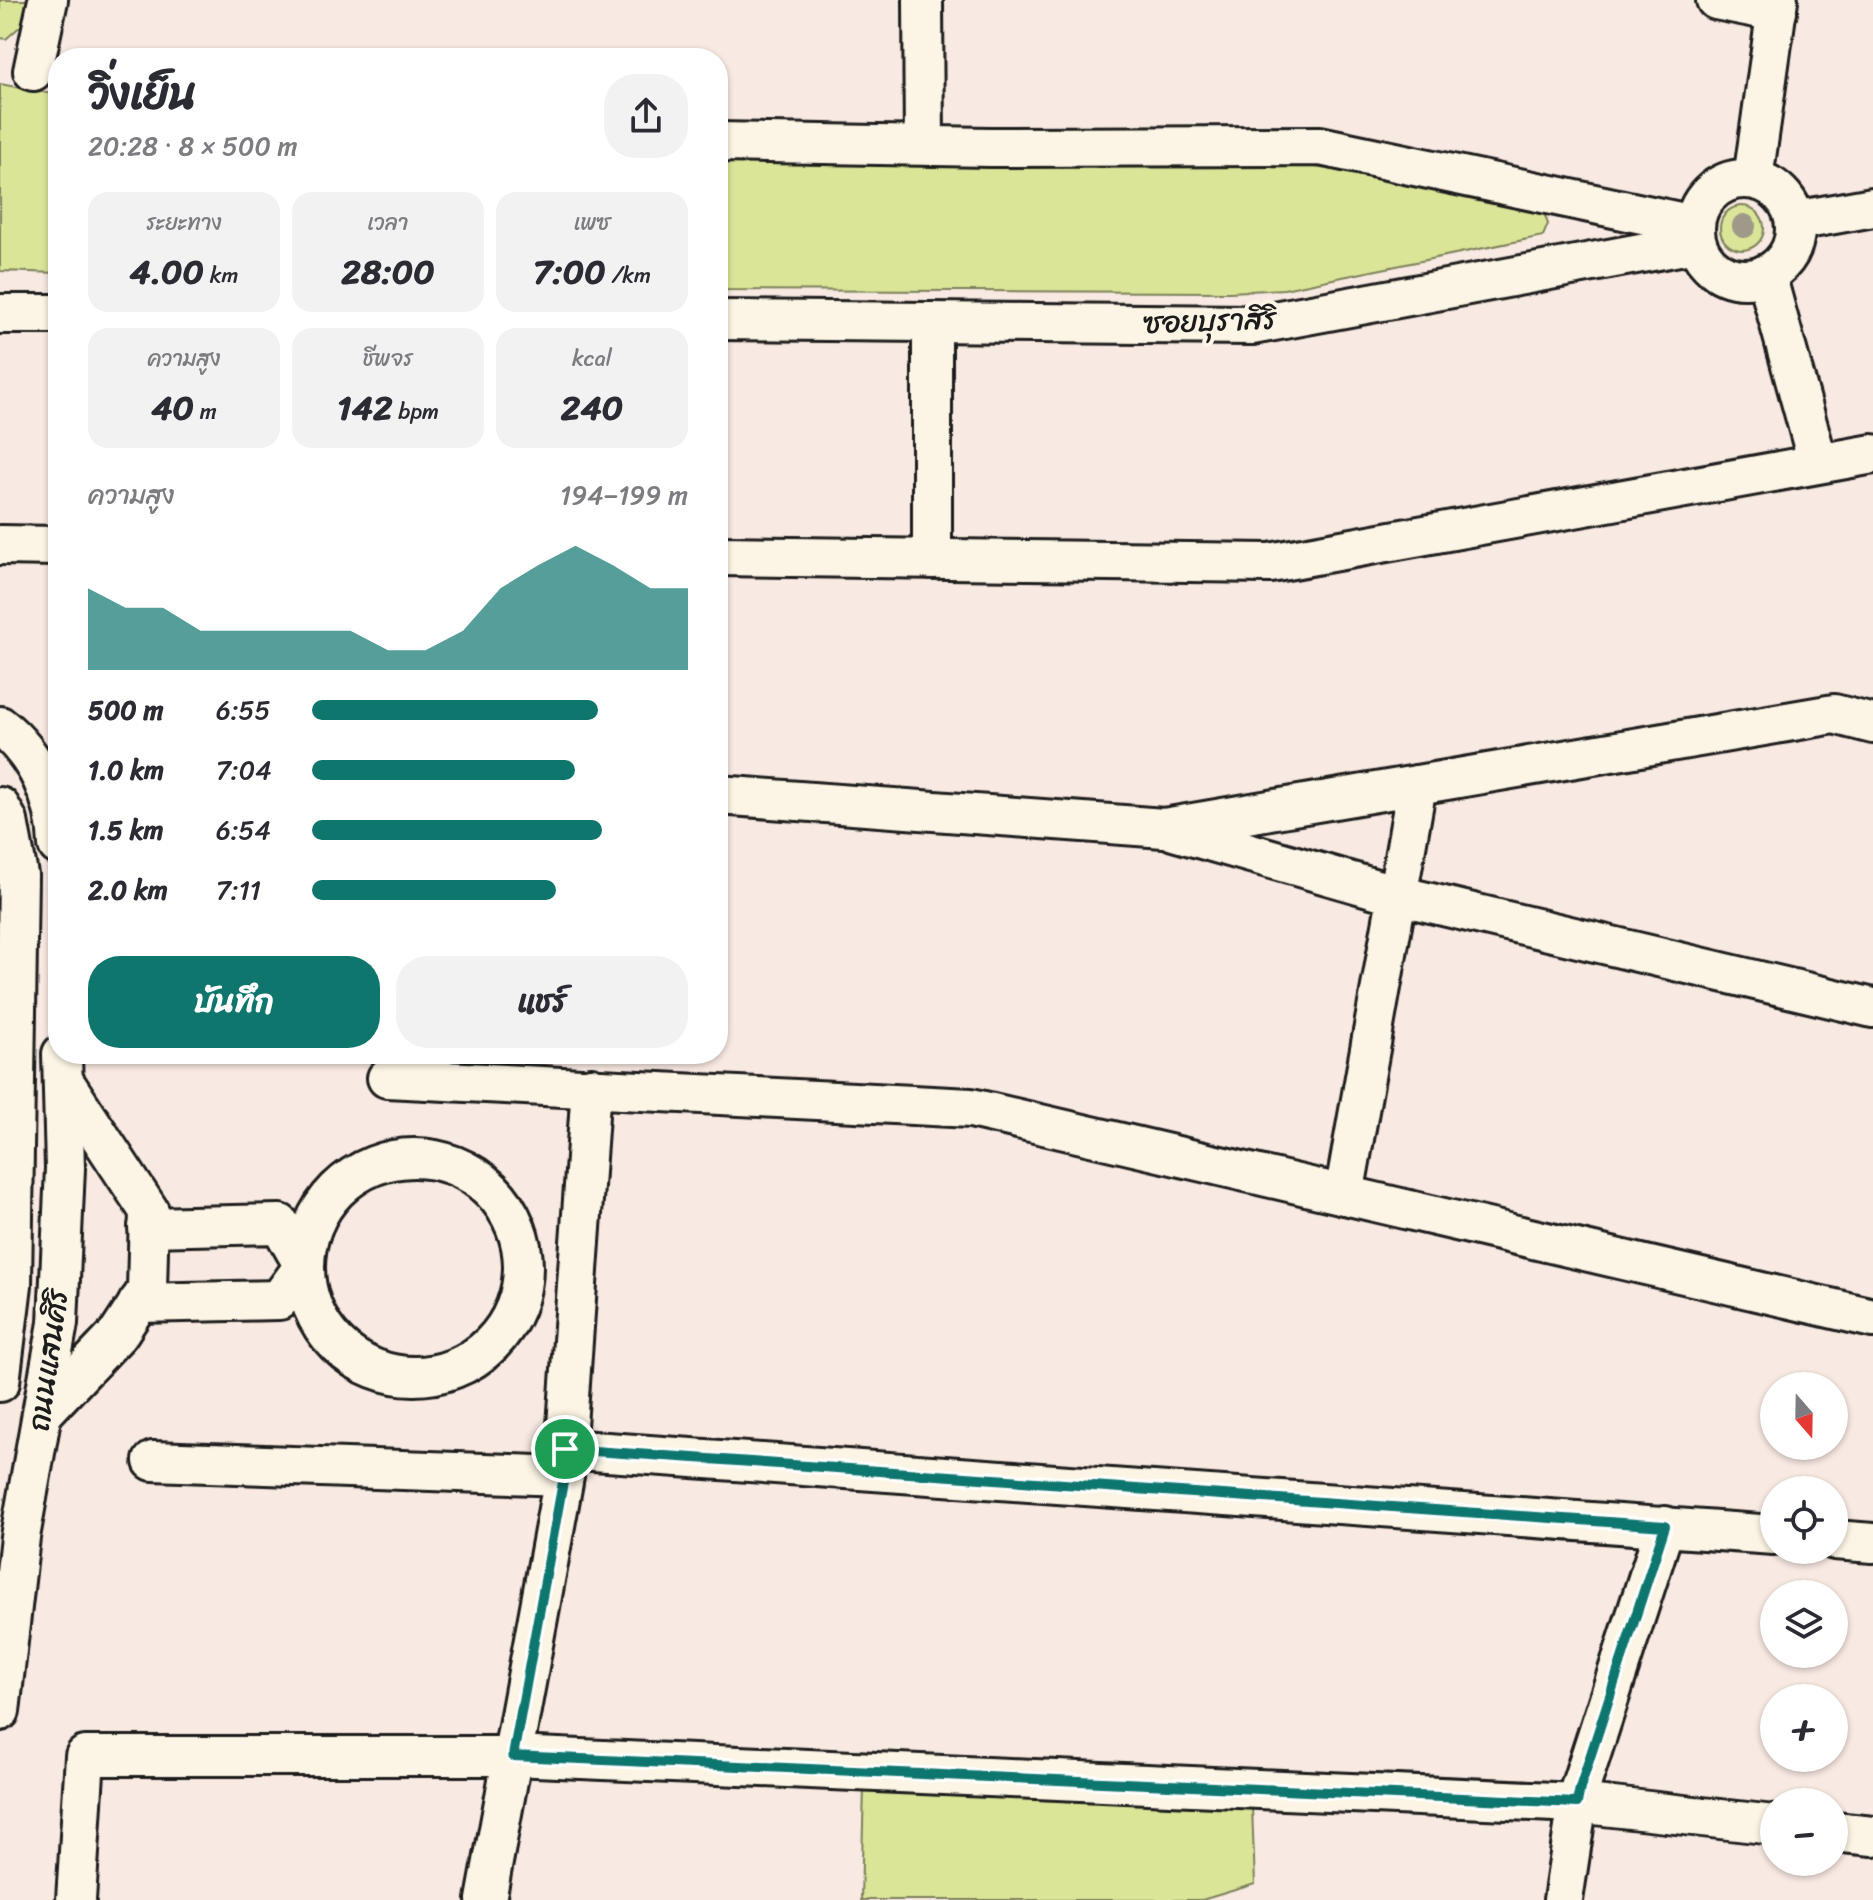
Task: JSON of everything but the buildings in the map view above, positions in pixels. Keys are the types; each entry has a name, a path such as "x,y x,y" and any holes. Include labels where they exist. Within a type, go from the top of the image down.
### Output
{"street":[{"path":"30,69 48,0"},
{"path":"923,0 924,145"},
{"path":"1716,0 1778,6 1753,179"},
{"path":"728,142 1320,146 1695,234"},
{"path":"1737,179 1753,179 1781,193 1795,221 1795,236 1781,264 1766,274 1749,279 1732,278 1703,259 1695,234 1698,208 1708,194 1723,184 1737,179"},
{"path":"1795,221 1873,207"},
{"name":"ซอยบุราสิริ","path":"728,320 1252,325 1695,234"},
{"path":"1766,274 1818,463"},
{"path":"0,314 48,314"},
{"path":"932,322 932,559"},
{"path":"728,556 1270,563 1873,454"},
{"path":"0,545 48,546"},
{"path":"1164,828 1834,714 1873,724"},
{"path":"0,726 11,735 44,779 48,793"},
{"path":"1344,1195 1417,785"},
{"path":"728,796 1164,828 1397,895 1873,1008"},
{"name":"ถนนแสนศิริ","path":"0,807 8,821 18,875 12,1285 1,1372"},
{"path":"486,1900 565,1463 578,1273 575,1076"},
{"path":"387,1078 575,1076 971,1108 1873,1318"},
{"path":"15,1107 63,1081 149,1211 147,1290 119,1333 42,1414"},
{"name":"ถนนแสนศิริ","path":"0,1711 20,1537 58,1323 65,1168 63,1081"},
{"path":"420,1157 455,1164 486,1183 509,1209 522,1242 525,1277 516,1311 495,1343 465,1365 429,1377 391,1375 356,1361 328,1336 310,1303 304,1266 310,1232 326,1201 344,1184 353,1176 385,1161 420,1157"},
{"path":"148,1227 280,1224 304,1266"},
{"path":"138,1303 279,1300 304,1266"},
{"path":"525,1277 578,1273"},
{"path":"1,1372 50,1370"},
{"path":"153,1461 565,1463 1760,1534"},
{"path":"1563,1900 1580,1788 1665,1526"},
{"path":"1848,1541 1873,1543"},
{"path":"76,1900 85,1756 513,1756 1577,1803 1760,1823"},
{"path":"1848,1833 1873,1836"}],"green space":[{"path":"0,0 36,0 33,15 6,39 0,38"},
{"path":"0,84 48,93 48,273 0,271"},
{"path":"728,161 1301,165 1406,181 1543,210 1548,224 1543,236 1284,289 1230,292 728,290"},
{"path":"1742,206 1758,212 1764,228 1758,244 1742,250 1726,244 1720,228 1726,212"},
{"path":"864,1787 1252,1808 1255,1884 1202,1900 861,1900"}],"route":[{"path":"565,1449 1665,1526 1577,1803 513,1756 563,1482 565,1449"}]}
